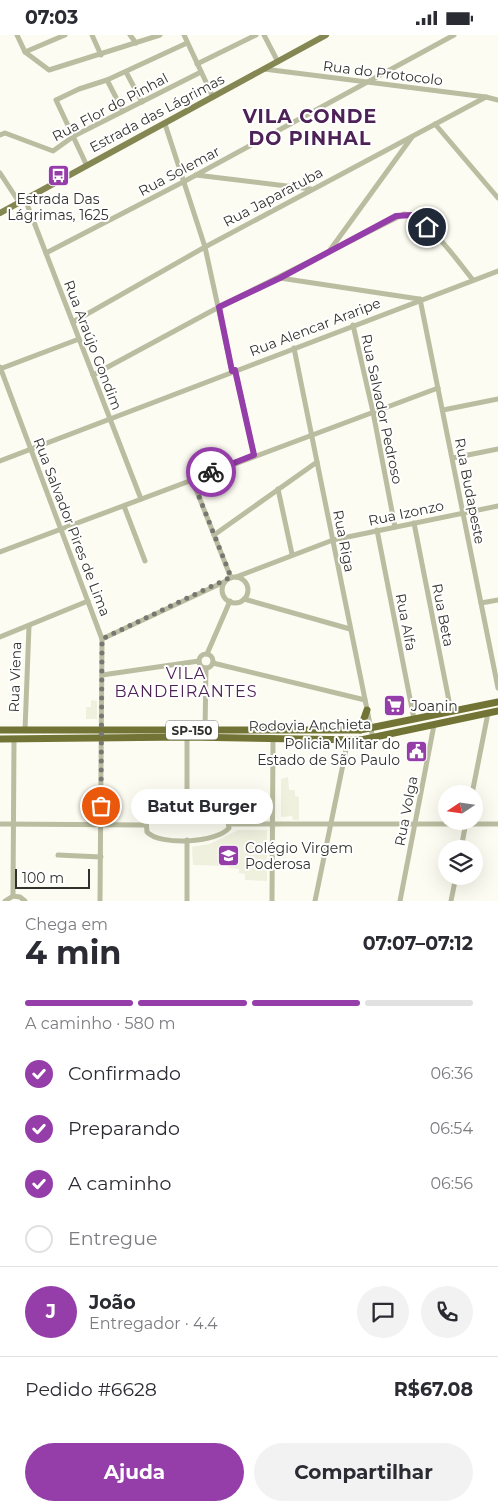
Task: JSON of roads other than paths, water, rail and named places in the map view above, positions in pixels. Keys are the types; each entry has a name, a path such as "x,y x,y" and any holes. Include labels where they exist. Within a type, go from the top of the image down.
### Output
{"highway":[{"name":"Rodovia Anchieta","path":"0,730 360,730 498,702"},
{"path":"360,730 368,710"},
{"name":"Rodovia Anchieta","path":"0,739 187,737 273,740 372,739 498,711"}],"main road":[{"name":"Estrada das Lágrimas","path":"0,213 326,35"}],"street":[{"path":"17,35 25,52 49,70 101,55 158,35"},
{"path":"25,52 65,35"},
{"path":"92,35 101,55"},
{"path":"130,35 136,43"},
{"path":"87,166 56,100 79,89 126,72 192,35"},
{"path":"197,64 256,35"},
{"path":"264,35 278,62"},
{"name":"Rua Solemar","path":"46,253 185,181 454,35"},
{"path":"185,39 213,97"},
{"name":"Rua do Protocolo","path":"264,69 498,100"},
{"path":"126,72 142,102"},
{"name":"Rua Flor do Pinhal","path":"0,135 5,133 54,151 74,136 201,72"},
{"path":"107,80 123,111"},
{"name":"Rua Japaratuba","path":"73,323 205,247 486,97"},
{"path":"165,124 205,247 254,455"},
{"path":"435,124 498,198"},
{"path":"330,251 414,135"},
{"name":"Rua Araújo Gondim","path":"0,173 22,201 46,253 141,499"},
{"path":"196,175 312,189"},
{"path":"93,375 219,307 280,278 396,216 412,215 427,227 473,281"},
{"name":"Rua Alencar Araripe","path":"0,461 420,299 498,271"},
{"path":"280,278 420,299"},
{"name":"Rua Budapeste","path":"420,299 498,688"},
{"name":"Rua Salvador Pedroso","path":"352,325 373,412 395,527"},
{"path":"0,368 79,339"},
{"name":"Rua Riga","path":"294,348 368,710 372,739"},
{"name":"Rua Salvador Pires de Lima","path":"0,368 102,639 100,901"},
{"path":"0,552 254,455 438,388"},
{"path":"443,410 498,399"},
{"path":"453,458 498,449"},
{"path":"214,535 317,462"},
{"path":"192,479 214,535 234,577 245,581 247,585 248,590 244,599 238,602 230,601 224,595 224,583"},
{"path":"278,489 292,554"},
{"path":"124,506 145,561"},
{"name":"Rua Izonzo","path":"234,577 333,540 498,506"},
{"name":"Rua Beta","path":"414,523 451,711"},
{"name":"Rua Alfa","path":"376,531 414,719"},
{"path":"102,639 234,577"},
{"path":"244,599 350,629"},
{"path":"481,603 498,600"},
{"path":"0,637 88,601"},
{"path":"199,661 201,656 207,653 230,601"},
{"name":"Rua Viena","path":"24,730 29,626"},
{"path":"207,653 213,658 213,663"},
{"path":"102,675 199,661"},
{"path":"199,661 206,668 205,730"},
{"path":"206,668 213,663 365,700"},
{"path":"474,785 488,713"},
{"name":"Rua Volga","path":"400,901 434,725"},
{"path":"187,737 187,809"},
{"path":"14,739 14,896"},
{"path":"272,901 273,740"},
{"path":"315,901 348,740"},
{"path":"187,809 220,811 227,816 230,824 228,830 221,835 187,840 154,838 147,832 145,825 147,817 154,811 187,809"},
{"path":"0,824 145,825"},
{"path":"230,824 438,824"},
{"path":"483,824 498,824"},
{"path":"187,840 187,901"},
{"path":"58,855 100,857"},
{"path":"451,901 454,885"},
{"path":"5,901 14,896 20,897 25,901"}],"place":[{"name":"Estrada Das Lágrimas, 1625","path":"58,176"},
{"name":"Joanin","path":"395,706"},
{"name":"Policia Militar do Estado de São Paulo","path":"416,752"},
{"name":"Batut Burger","path":"101,806"},
{"name":"Colégio Virgem Poderosa","path":"229,856"}],"district":[{"name":"VILA CONDE DO PINHAL","path":"310,127"},
{"name":"VILA BANDEIRANTES","path":"186,682"}]}
